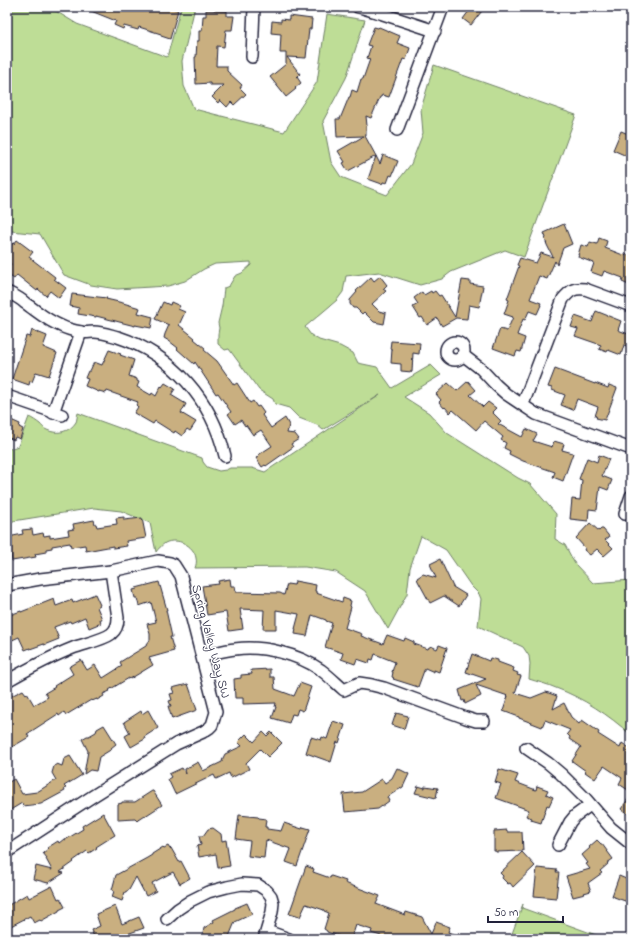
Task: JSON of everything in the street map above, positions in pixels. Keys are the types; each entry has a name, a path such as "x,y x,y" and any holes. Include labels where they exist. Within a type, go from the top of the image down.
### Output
{"street":[{"path":"252,57 254,7"},
{"path":"358,7 435,31"},
{"path":"397,130 443,7"},
{"path":"523,404 562,299 570,291 577,288 631,306"},
{"path":"7,292 26,303 38,314 49,321 81,332 103,333 124,339 152,353 171,366 192,387 208,411 220,436 225,456"},
{"path":"7,396 57,414 81,332"},
{"path":"463,355 481,369 501,389 536,414 631,449"},
{"path":"625,514 631,496"},
{"name":"Spring Valley Way SW","path":"7,586 40,579 111,571 158,561 170,563 181,576 216,712 212,725 208,728 170,748 7,852"},
{"path":"7,681 61,653 107,637 112,633 118,624 118,618 111,571"},
{"path":"202,656 236,648 276,650 291,655 320,669 344,690 359,683 372,685 466,718 476,721 484,721"},
{"path":"526,748 561,774 611,828 631,844"},
{"path":"558,845 570,822 575,816 590,805"},
{"path":"167,919 178,909 208,892 227,886 242,884 258,885 267,891 271,896 273,907 265,935 289,939"}],"green space":[{"path":"7,7 49,7 77,24 167,57 181,7 195,7 182,61 184,86 194,109 284,132 317,82 327,14 365,20 346,78 323,121 331,162 341,177 387,195 411,164 423,133 421,109 434,65 576,115 524,257 505,250 451,272 442,279 420,285 379,272 346,276 343,292 337,300 305,327 311,335 319,340 340,346 353,353 358,363 377,367 392,388 431,365 441,375 404,397 429,413 447,433 530,484 556,514 555,539 565,545 575,564 593,583 631,580 631,735 605,714 586,702 566,692 529,679 529,656 523,647 478,626 481,599 479,594 471,586 446,550 421,536 410,568 407,594 388,629 365,591 336,572 305,567 195,568 196,558 192,549 184,543 170,541 165,543 156,552 150,523 121,511 94,508 7,522 7,450 18,446 29,417 39,423 46,430 51,432 63,432 73,425 76,421 78,413 202,458 207,467 219,471 230,468 252,468 265,472 380,395 323,430 317,425 299,418 289,408 275,404 273,399 259,390 229,349 225,350 218,344 218,323 224,288 229,286 235,276 242,273 251,265 251,262 215,264 185,281 168,286 117,289 91,285 64,275 40,234 11,231 9,222 7,221"},
{"path":"523,904 522,908 607,939 510,939"}],"building":[{"path":"81,7 175,7 174,9 178,10 170,39 161,36 161,34 139,27 138,30 124,26 123,29 114,25 116,21"},
{"path":"472,7 485,7 471,25 463,19"},
{"path":"206,10 227,11 227,16 234,16 232,30 226,30 224,47 217,46 216,66 227,66 227,71 242,85 240,88 246,94 234,105 231,102 227,107 220,100 218,103 212,97 224,85 210,85 210,83 196,84 195,57 197,41 199,41 199,31 202,31 203,16 206,16"},
{"path":"289,16 312,19 311,29 309,29 306,58 287,57 300,74 297,77 301,83 286,97 270,77 286,64 286,53 280,53 281,34 271,33 272,21 281,22 281,19 289,20"},
{"path":"374,27 379,27 400,36 397,43 410,48 406,60 403,59 389,97 382,95 371,118 366,116 367,126 365,136 376,156 348,171 343,163 345,162 338,151 364,136 337,137 336,119 340,119 352,90 357,92 361,79 363,79 370,59 367,58 371,46 367,45"},
{"path":"621,131 631,135 631,158 613,150"},
{"path":"383,155 398,161 392,176 390,175 387,183 383,182 382,184 368,179 376,156 380,164"},
{"path":"564,224 572,244 563,248 557,265 555,261 547,279 539,276 530,299 541,303 541,305 537,314 529,311 525,320 523,319 517,335 525,338 521,352 517,351 515,356 493,348 500,329 507,331 513,317 504,314 509,300 507,299 519,266 517,265 520,258 536,263 541,253 553,257 547,245 544,233"},
{"path":"599,238 607,241 605,248 623,255 631,256 631,286 622,282 623,278 604,271 602,276 591,272 594,263 578,257 581,245 588,247 590,242 597,244"},
{"path":"17,240 33,252 29,257 55,277 54,279 66,288 59,298 50,291 46,296 38,289 37,291 17,275 14,279 7,274 7,270 11,264 7,261 7,251"},
{"path":"380,276 387,285 383,289 386,291 372,304 379,311 386,313 384,324 374,322 364,312 362,314 350,304 350,300 357,292 356,291 371,277 374,281"},
{"path":"462,280 470,281 470,284 483,286 479,307 469,305 467,319 456,318 442,326 437,318 427,325 422,317 420,318 413,307 418,304 414,298 422,292 424,295 431,291 432,293 435,291 439,296 441,295 455,317"},
{"path":"72,294 107,298 106,299 140,308 138,313 153,317 151,328 135,326 96,316 78,314 79,308 70,306"},
{"path":"163,302 170,305 171,302 180,306 178,309 185,312 179,325 195,338 194,339 205,348 204,350 217,361 234,385 237,383 250,403 253,401 257,407 259,406 264,413 262,415 271,428 285,418 289,425 287,433 295,434 299,439 291,444 293,447 266,466 265,465 262,467 256,458 272,446 261,430 253,435 241,420 235,424 228,414 231,412 218,393 216,394 195,362 194,364 177,349 178,348 164,338 169,325 155,319"},
{"path":"596,311 621,321 618,330 631,335 631,347 624,345 621,355 608,350 607,352 599,349 601,345 575,336 578,329 571,327 575,316 592,322"},
{"path":"32,330 47,336 43,347 57,353 49,376 36,372 32,382 30,381 29,385 12,379 26,336 30,337"},
{"path":"391,341 420,343 419,354 413,353 412,372 401,371 401,364 391,363"},
{"path":"109,350 134,360 129,376 137,379 139,382 137,387 151,395 152,393 156,396 161,386 162,387 165,383 175,389 171,395 186,404 181,413 196,422 190,431 187,429 182,436 175,431 174,433 155,421 153,424 134,413 138,407 136,405 138,402 107,391 106,393 99,392 85,386 88,379 85,378 94,362 102,365"},
{"path":"555,369 608,388 609,385 617,388 605,420 596,418 597,417 595,416 598,407 577,399 573,410 561,405 565,395 548,387"},
{"path":"468,381 476,390 470,395 483,407 488,402 496,408 492,412 501,421 498,424 522,437 526,429 537,434 533,441 552,447 554,441 564,444 562,450 573,453 563,481 553,477 555,472 523,461 509,454 510,451 504,448 506,443 501,440 503,437 484,421 476,430 453,410 450,413 445,407 444,408 439,402 441,400 436,394 448,383 457,391"},
{"path":"11,420 20,424 19,427 23,429 20,439 15,437 14,440 7,437 7,422 10,423"},
{"path":"599,455 609,459 602,476 612,480 608,490 600,487 597,510 589,509 588,521 570,519 572,499 580,500 582,480 579,479 587,458 597,462"},
{"path":"124,517 124,520 142,518 146,538 126,541 127,546 113,548 113,546 86,551 85,545 71,547 70,543 52,546 52,548 46,549 46,552 35,554 36,557 12,561 8,537 23,534 22,530 32,529 33,535 43,533 44,536 50,535 50,538 69,535 68,530 74,529 73,524 94,520 97,527 117,524 116,518"},
{"path":"590,523 599,531 603,529 609,537 605,540 613,548 604,556 597,549 590,555 584,550 585,548 576,538"},
{"path":"440,559 453,587 466,595 459,606 444,596 430,603 418,581 417,578 423,574 436,578 430,564"},
{"path":"230,579 231,586 235,586 236,592 280,593 284,595 287,584 294,585 295,581 316,585 316,593 342,602 343,598 351,601 351,607 345,628 362,634 361,636 383,644 387,635 404,641 405,638 414,642 414,644 428,649 431,646 437,649 439,645 447,648 439,672 434,670 434,672 425,668 418,687 393,679 392,672 395,662 375,654 373,660 370,659 369,663 357,659 355,664 341,659 343,653 325,647 332,623 312,615 307,636 295,634 299,614 276,610 276,629 263,629 264,610 240,609 243,629 229,631 226,612 207,615 202,586 219,584 218,581"},
{"path":"159,582 167,610 172,637 170,637 174,651 149,658 153,665 109,690 110,691 103,694 104,696 97,700 91,700 66,715 64,712 59,716 58,714 27,734 29,737 7,750 7,698 23,690 26,694 27,693 34,705 48,697 45,693 73,674 69,667 81,660 87,670 95,665 103,678 122,666 120,662 146,646 150,640 147,624 156,622 151,602 139,606 133,590"},
{"path":"95,594 100,605 97,607 102,619 100,619 101,623 89,628 85,617 71,623 70,621 54,627 59,639 25,650 19,637 10,641 7,635 7,616 54,599 56,606 72,600 73,603"},
{"path":"472,654 489,661 490,658 498,660 498,662 514,668 513,671 518,673 517,675 521,676 515,693 531,698 546,692 557,696 553,709 564,703 571,717 579,724 582,720 599,732 598,734 620,748 622,743 631,749 631,792 619,784 622,778 604,766 595,779 572,761 581,747 569,739 570,737 567,734 570,730 545,720 542,727 503,711 508,696 476,685 481,696 465,704 464,700 462,701 459,690 486,679 466,672"},
{"path":"270,669 270,677 274,677 275,689 294,696 300,683 311,687 303,711 298,709 296,715 292,714 289,723 272,718 276,703 243,704 243,698 235,698 234,679 241,678 241,675 252,674 251,670"},
{"path":"188,684 197,710 172,719 168,706 171,706 169,701 172,700 170,694 174,693 172,688"},
{"path":"148,710 158,728 144,737 145,739 131,747 125,736 130,733 124,722 141,711 142,714"},
{"path":"396,713 408,716 404,729 392,725"},
{"path":"333,721 345,725 339,743 337,742 331,762 306,753 311,737 321,740 322,737 327,739"},
{"path":"104,725 116,744 111,748 112,749 99,757 96,771 90,770 84,774 88,751 82,739 96,732 97,729"},
{"path":"263,732 267,736 271,732 282,743 268,757 260,749 246,763 249,769 231,778 229,773 216,779 214,775 175,794 168,779 171,777 169,774 182,768 186,774 185,769 198,762 203,771 222,762 225,754 242,746 238,742 246,734 254,742"},
{"path":"70,756 82,775 64,786 66,788 64,789 65,791 41,804 23,806 22,803 7,812 7,784 9,782 14,779 22,794 37,792 56,780 52,773 54,766 57,764 62,766 64,759"},
{"path":"397,768 409,774 403,787 387,797 389,801 378,809 345,812 343,794 362,792 382,779 385,783 392,778"},
{"path":"499,769 518,775 515,782 536,790 537,786 548,790 546,794 553,797 549,806 547,805 541,823 531,820 532,818 526,816 529,810 496,798 501,784 495,782"},
{"path":"418,786 425,788 425,786 438,788 436,798 415,793"},
{"path":"152,791 162,805 137,821 135,819 118,820 118,804 122,802 135,802"},
{"path":"631,795 631,816 621,809"},
{"path":"103,813 115,835 89,853 87,851 73,861 74,862 60,872 64,873 48,883 33,879 36,866 52,870 43,853 48,849 47,848 58,841 59,843 64,839 65,840 83,829 82,826"},
{"path":"239,815 266,819 265,827 267,827 267,829 281,831 284,823 302,829 303,827 310,829 297,866 286,862 291,849 266,840 264,858 248,856 250,841 236,839"},
{"path":"213,828 221,834 222,841 226,840 230,866 218,868 216,854 199,857 197,846 201,845 199,836 203,836 208,829"},
{"path":"507,830 507,832 522,832 523,851 494,851 494,831"},
{"path":"597,840 602,844 613,859 600,871 602,873 588,883 591,891 573,897 566,876 590,869 586,864 588,863 582,855"},
{"path":"168,846 170,849 171,848 179,862 181,861 190,878 180,884 173,872 152,883 156,891 146,896 136,877 129,890 125,892 122,901 112,897 114,891 112,890 116,875 147,858 163,847"},
{"path":"522,852 535,866 513,887 502,878 503,876 500,873"},
{"path":"306,866 314,869 313,872 330,878 331,876 346,881 345,883 380,896 376,904 405,915 406,912 422,917 431,934 436,922 450,927 448,932 463,939 380,939 381,936 371,933 372,930 356,925 350,939 337,939 339,936 327,932 324,929 329,913 324,910 306,904 300,917 289,914"},
{"path":"537,868 557,870 556,872 559,872 556,898 534,896"},
{"path":"619,876 631,881 631,902 612,896"},
{"path":"52,886 58,899 60,898 65,907 41,921 40,920 34,923 30,916 7,928 7,906 27,894 29,898"},
{"path":"247,903 252,914 235,922 228,939 202,939 204,928 214,922 213,920"},
{"path":"115,906 122,924 139,917 144,928 113,939 95,939 91,930 100,926 96,914"}]}
